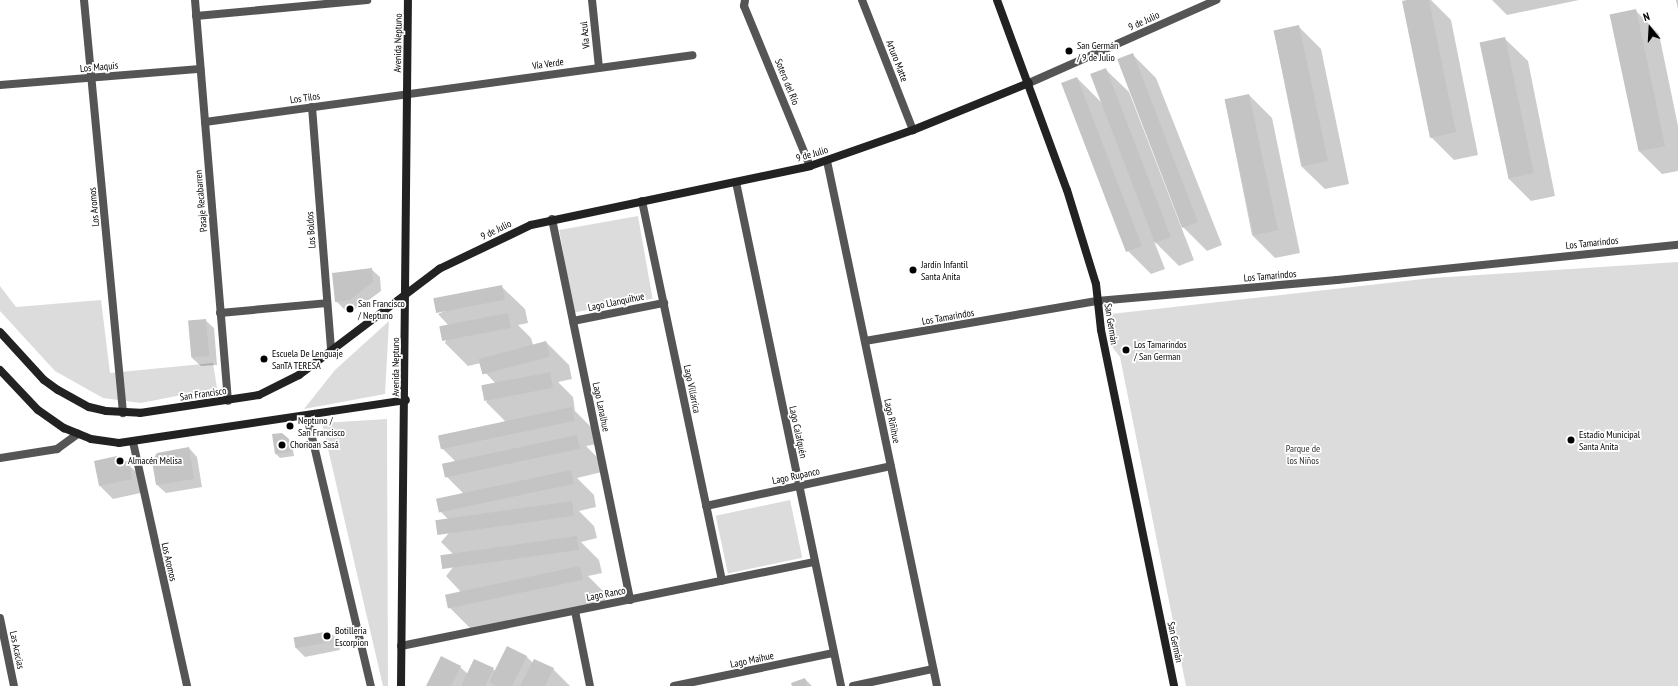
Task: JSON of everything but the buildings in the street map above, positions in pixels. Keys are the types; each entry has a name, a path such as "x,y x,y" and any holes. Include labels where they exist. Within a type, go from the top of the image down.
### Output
{"main road":[{"name":"Avenida Neptuno","path":"401,686 406,400 408,0"},
{"name":"San Germán","path":"997,0 1067,190 1096,284 1097,301 1174,686"},
{"name":"9 de Julio","path":"406,294 439,270 511,233 552,219 810,166 913,130 1028,83"},
{"name":"San Francisco","path":"0,332 40,376 58,390 89,407 123,413 228,401 259,395 285,384 406,294"},
{"path":"0,370 38,410 78,434 105,441 133,442 406,400"}],"street":[{"name":"Los Aromos","path":"84,0 123,413"},
{"name":"Pasaje Recabarren","path":"195,0 228,401"},
{"path":"196,16 367,0"},
{"name":"Vía Azul","path":"592,0 599,68"},
{"name":"Arturo Matte","path":"862,0 913,130"},
{"name":"9 de Julio","path":"1028,83 1216,0"},
{"name":"Sotero del Río","path":"744,3 810,166"},
{"name":"Vía Verde","path":"408,94 692,55"},
{"name":"Los Maquis","path":"0,85 200,69"},
{"name":"Los Tilos","path":"205,122 408,94"},
{"name":"Los Boldos","path":"312,107 331,351"},
{"name":"Lago Riñihue","path":"827,161 937,686"},
{"name":"Lago Calafquén","path":"736,182 841,686"},
{"name":"Lago Villarrica","path":"642,201 722,581"},
{"name":"Lago Lanalhue","path":"552,219 630,600"},
{"name":"Los Tamarindos","path":"865,341 1097,301 1314,282 1678,245"},
{"name":"Lago Llanquihue","path":"573,322 664,303"},
{"path":"220,313 327,304"},
{"path":"307,416 371,686"},
{"path":"0,458 56,449 78,434"},
{"name":"Los Aromos","path":"133,442 187,686"},
{"name":"Lago Rupanco","path":"706,506 891,466"},
{"name":"Lago Ranco","path":"402,646 815,562"},
{"path":"575,611 590,686"},
{"name":"Las Acacias","path":"0,618 14,686"},
{"name":"Lago Maihue","path":"674,686 834,653"},
{"path":"853,686 933,669"}],"green space":[{"path":"638,216 653,299 574,313 559,230"},
{"name":"Parque de los Niños","path":"1678,262 1678,686 1186,686 1120,357 1113,348 1109,324 1111,314 1432,278"},
{"path":"0,286 16,307 101,300 110,373 213,363 217,388 141,403 103,398 55,371 0,311"},
{"path":"389,321 385,394 304,409 335,370"},
{"path":"387,419 388,686 383,686 322,423"},
{"path":"790,500 802,558 728,574 716,516"}],"place":[{"name":"San Germán / 9 de Julio","path":"1069,51"},
{"name":"Jardín Infantil Santa Anita","path":"913,270"},
{"name":"San Francisco / Neptuno","path":"350,309"},
{"name":"Los Tamarindos / San German","path":"1126,350"},
{"name":"Escuela De Lenguaje SanTA TERESA","path":"264,359"},
{"name":"Neptuno / San Francisco","path":"290,426"},
{"name":"Estadio Municipal Santa Anita","path":"1571,440"},
{"name":"Chorioan Sasá","path":"282,445"},
{"name":"Almacén Melisa","path":"120,461"},
{"name":"Botilleria Escorpion","path":"327,636"}]}
